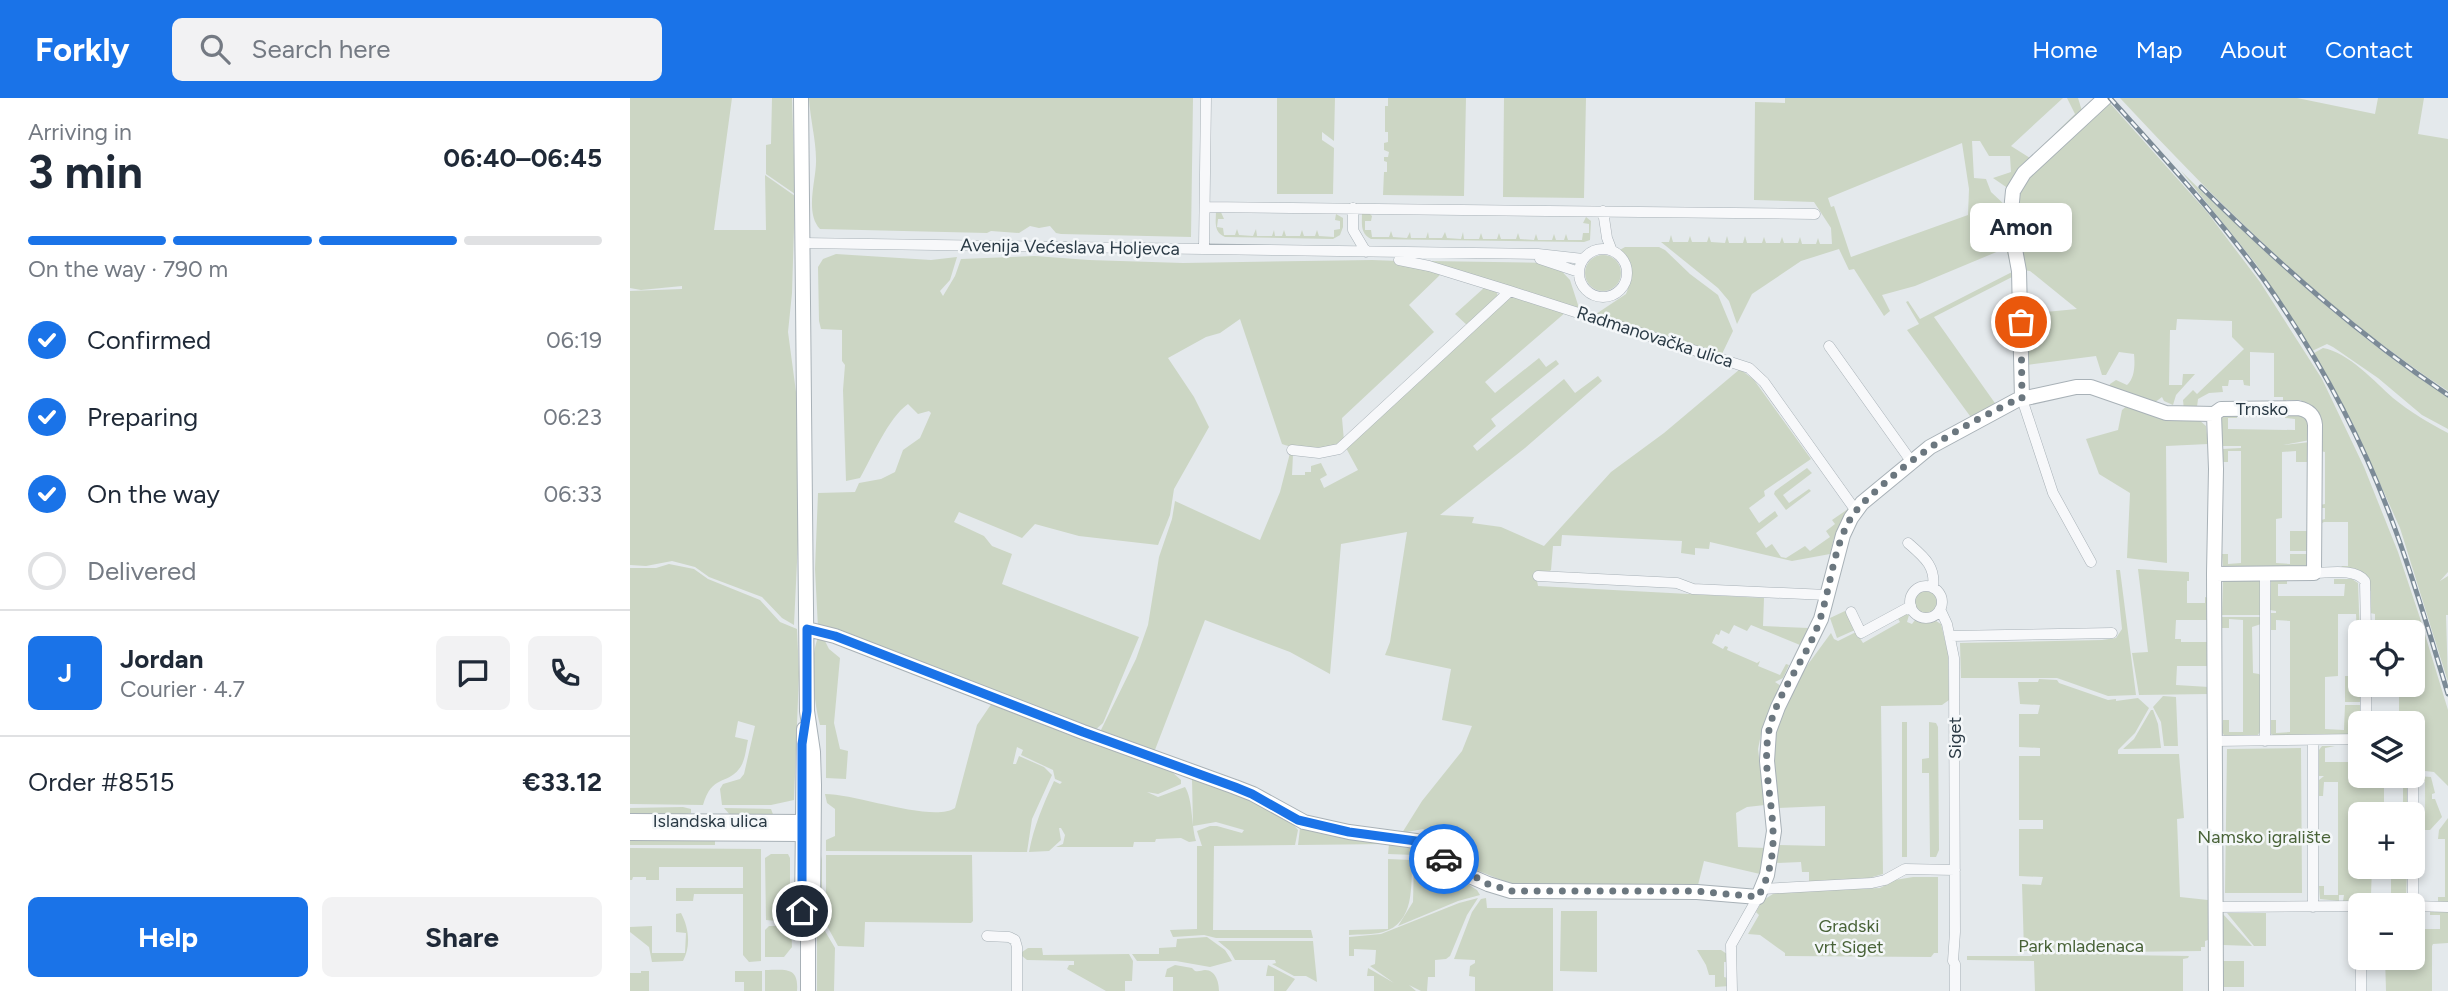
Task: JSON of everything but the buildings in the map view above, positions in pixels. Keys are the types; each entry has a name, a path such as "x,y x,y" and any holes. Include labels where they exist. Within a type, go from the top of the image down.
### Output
{"street":[{"path":"801,98 807,629 807,711 802,744 806,828 802,911 808,936 808,991"},
{"path":"1205,249 1206,98"},
{"path":"2091,562 2053,493 2022,399 2019,271 2010,222 2015,184 2105,98"},
{"path":"1205,206 1603,216 1815,214"},
{"path":"1353,208 1353,230 1366,252"},
{"path":"1596,251 1603,216"},
{"path":"1603,216 1612,251"},
{"path":"1338,251 1353,230"},
{"name":"Avenija Većeslava Holjevca","path":"803,243 1538,254 1583,259"},
{"path":"1596,251 1612,251 1619,256 1627,269 1624,285 1612,296 1589,293 1583,287 1579,272 1583,259 1596,251"},
{"name":"Avenija Većeslava Holjevca","path":"1518,255 1579,272"},
{"name":"Radmanovačka ulica","path":"1399,260 1510,290 1749,368 1764,382 1856,510"},
{"path":"1292,450 1319,453 1339,449 1510,290"},
{"path":"1829,346 1911,461"},
{"path":"1731,991 1731,948 1767,875 1774,828 1767,761 1769,731 1816,629 1843,535 1856,510 1911,461 1950,434 2022,399 2076,387 2091,387 2166,412 2214,414"},
{"name":"Trnsko","path":"2216,991 2214,414 2221,409 2298,408 2313,416 2314,573"},
{"path":"1908,543 1931,565 1933,588 1941,599 1940,609 1933,616 1923,617 1914,612 1911,598 1916,590 1933,588"},
{"path":"2214,574 2351,573 2365,581 2366,620"},
{"path":"2265,574 2265,741"},
{"path":"1538,576 1677,583 1693,589 1827,595"},
{"path":"1851,612 1861,633 1911,606"},
{"name":"Siget","path":"1940,609 1950,636 1954,659 1955,991"},
{"path":"807,629 845,640 1244,791 1298,820 1349,832 1416,841 1472,877 1507,890 1760,893 1872,883 1885,880 1905,869 1955,870"},
{"path":"1950,636 2112,633"},
{"path":"2215,741 2348,739"},
{"path":"2313,740 2313,907"},
{"name":"Islandska ulica","path":"630,821 806,828"},
{"name":"Islandska ulica","path":"630,833 806,828"},
{"path":"2215,908 2348,906"},
{"path":"2425,906 2448,907"},
{"path":"986,936 1009,937 1015,940 1017,991"},
{"path":"2361,970 2361,991"}],"green space":[{"path":"630,98 732,98 714,230 766,230 765,175 795,196 788,332 798,407 799,520 794,625 782,618 762,597 709,577 695,567 672,561 646,566 630,565 630,291 682,289 682,286 641,290 630,288"},
{"path":"772,98 792,98 795,194 766,174 766,145 771,144"},
{"path":"809,98 1193,98 1191,237 1061,234 1056,233 1050,226 1030,226 1019,233 820,229 815,222 812,204 816,159"},
{"path":"1277,98 1335,98 1334,141 1322,132 1322,140 1334,148 1333,194 1277,194"},
{"path":"1388,98 1466,98 1464,196 1383,195 1384,172 1387,172 1384,157 1388,157 1389,152 1384,150 1384,143 1388,142 1388,132 1385,132 1385,106 1388,106"},
{"path":"1504,98 1586,98 1584,198 1503,197"},
{"path":"1785,98 2063,98 2011,146 2030,158 2075,114 2067,98 2078,98 2082,111 2009,189 1993,178 2011,172 2010,156 1989,156 1980,141 1972,141 1974,178 1986,179 1991,192 2006,206 2014,276 1934,317 1997,406 1972,418 1970,416 1907,330 1919,324 1906,302 1908,301 1920,319 2012,272 2006,248 1915,286 1882,295 1890,311 1884,316 1854,269 1849,270 1839,249 1801,261 1752,294 1737,324 1729,301 1718,288 1661,242 1669,242 1671,235 1673,242 1688,242 1690,236 1692,242 1707,242 1709,236 1711,242 1725,243 1727,236 1729,243 1743,243 1745,236 1747,243 1762,243 1764,237 1766,243 1780,243 1782,237 1784,243 1798,243 1800,237 1802,244 1816,244 1818,238 1820,244 1832,244 1831,228 1814,202 1754,200 1755,102 1785,103","holes":["1962,143 1969,189 1968,215 1851,257 1834,206 1831,207 1828,198"]},
{"path":"2120,98 2297,98 2375,114 2378,98 2424,98 2418,134 2448,139 2448,391 2359,327 2275,255 2196,178"},
{"path":"2108,101 2207,212 2260,282 2322,379 2364,467 2398,552 2421,620 2375,620 2375,614 2369,611 2371,591 2368,585 2341,566 2348,566 2348,522 2324,522 2318,525 2325,519 2325,508 2320,508 2320,505 2325,504 2325,452 2320,451 2301,400 2286,400 2286,405 2283,405 2283,397 2274,397 2274,353 2250,352 2250,386 2244,385 2243,380 2229,380 2228,386 2222,386 2223,392 2209,393 2198,399 2197,407 2184,410 2183,400 2193,390 2197,394 2244,349 2232,337 2232,321 2177,319 2176,330 2170,330 2169,385 2182,385 2183,374 2195,374 2176,395 2173,405 2162,397 2154,403 2109,388 2116,380 2127,385 2130,382 2134,371 2134,354 2119,352 2106,375 2102,375 2096,356 2027,365 2025,314 2077,309 2030,271 2023,270 2018,246 2018,198 2025,178"},
{"path":"2181,171 2244,232 2342,319 2448,397 2448,429 2422,415 2378,378 2333,347 2327,344 2312,351 2256,264"},
{"path":"1220,210 1224,219 1218,219 1217,227 1223,228 1224,235 1235,235 1237,229 1239,235 1253,236 1256,229 1257,236 1272,236 1274,230 1275,236 1282,236 1284,230 1286,236 1300,236 1302,230 1304,236 1315,236 1317,230 1319,236 1334,237 1334,230 1340,229 1340,221 1335,220 1336,214 1343,218 1343,227 1340,235 1333,239 1225,237 1216,226 1216,211"},
{"path":"1362,212 1372,216 1371,221 1365,221 1365,230 1371,230 1372,237 1389,237 1391,231 1393,237 1407,238 1410,232 1411,238 1426,238 1428,232 1429,238 1442,238 1445,232 1447,238 1461,239 1463,232 1464,239 1479,239 1481,233 1483,239 1497,239 1499,233 1501,239 1516,239 1518,233 1520,239 1534,240 1536,234 1538,240 1552,240 1554,234 1556,240 1564,240 1566,234 1568,240 1582,240 1583,233 1589,233 1589,224 1583,223 1586,217 1591,221 1590,240 1584,242 1371,239 1363,231"},
{"path":"1625,247 1659,247 1665,250 1690,274 1718,295 1733,331 1721,356 1714,350 1656,336 1596,314 1626,294 1630,271 1618,251"},
{"path":"836,254 931,260 957,257 950,280 940,291 943,296 961,259 1035,256 1183,263 1372,260 1399,261 1443,272 1409,305 1434,332 1342,418 1344,441 1331,448 1306,449 1282,444 1240,319 1220,333 1206,337 1168,358 1194,397 1209,427 1174,489 1170,515 1158,545 1079,536 1035,524 1022,538 959,512 954,522 984,536 992,546 1012,554 1002,584 1139,637 1103,723 1093,732 818,628 815,569 818,493 855,492 859,483 881,479 895,472 903,450 920,438 931,413 929,411 918,414 908,404 887,428 860,478 846,481 842,330 821,329 819,321 818,267 823,259"},
{"path":"1603,255 1615,261 1621,273 1615,285 1603,291 1591,285 1585,273 1591,261"},
{"path":"1428,261 1554,263 1570,280 1579,308"},
{"path":"1485,287 1496,291 1498,296 1468,326 1455,314"},
{"path":"1513,297 1566,312 1485,382 1495,393 1539,358 1546,367 1556,360 1559,364 1491,419 1496,426 1473,446 1477,451 1564,379 1575,393 1598,376 1602,381 1525,448 1440,515 1474,517 1472,523 1501,527 1544,546 1611,472 1664,433 1740,369 1754,380 1811,459 1764,491 1765,496 1749,508 1759,523 1775,511 1778,516 1756,533 1766,548 1772,544 1781,557 1786,558 1805,546 1810,551 1830,537 1826,531 1835,524 1832,520 1848,509 1849,511 1834,538 1830,554 1792,561 1710,542 1709,549 1695,548 1695,555 1681,553 1682,541 1562,535 1561,546 1553,546 1551,570 1537,581 1538,586 1764,598 1763,626 1809,628 1800,645 1751,625 1747,631 1734,625 1729,634 1721,630 1712,643 1723,649 1728,647 1727,650 1757,663 1760,661 1758,666 1780,675 1786,664 1789,665 1783,678 1775,682 1781,686 1762,729 1758,749 1765,805 1747,807 1736,813 1738,847 1766,848 1760,874 1704,861 1698,885 1516,886 1454,861 1434,835 1423,829 1402,833 1422,801 1462,751 1472,726 1442,720 1451,669 1385,655 1390,642 1407,532 1341,544 1330,674 1290,652 1205,620 1153,755 1099,734 1136,659 1148,625 1159,557 1175,501 1260,540 1280,492 1290,453 1293,454 1292,475 1305,475 1305,472 1311,472 1311,466 1321,463 1327,475 1320,479 1324,488 1358,470 1346,448 1507,299"},
{"path":"2323,348 2351,361 2399,403 2448,433 2448,572 2440,581 2448,576 2448,682 2400,528 2354,426 2314,353"},
{"path":"2128,405 2198,419 2206,426 2208,444 2166,446 2167,563 2127,558 2130,493 2099,474 2086,439 2118,430 2122,410"},
{"path":"2237,414 2237,418 2228,418 2228,429 2295,430 2295,419 2285,418 2285,414 2300,414 2308,420 2310,440 2283,445 2310,442 2309,462 2296,462 2296,451 2282,452 2282,518 2276,519 2276,563 2290,564 2290,554 2310,554 2310,568 2223,569 2222,554 2228,554 2228,564 2241,563 2241,451 2228,451 2228,462 2222,462 2222,449 2241,446 2221,446 2222,417"},
{"path":"1807,468 1812,473 1783,495 1789,503 1809,489 1811,491 1786,510 1774,494 1775,491"},
{"path":"2290,531 2310,531 2310,551 2290,551"},
{"path":"669,564 694,569 708,579 760,600 780,622 797,629 799,674 794,800 771,805 722,805 720,789 723,784 740,779 744,774 755,726 738,721 735,737 748,740 743,763 734,774 715,784 703,805 630,804 630,568 656,568"},
{"path":"2138,569 2189,572 2187,603 2205,603 2205,597 2208,598 2208,620 2176,620 2175,639 2181,639 2181,642 2209,642 2208,666 2177,666 2176,685 2209,687 2209,694 2139,695 2132,653 2148,652"},
{"path":"2116,570 2120,570 2136,695 2108,696 2057,678 1961,678 1960,643 2116,638 2122,629"},
{"path":"2287,579 2287,584 2278,584 2278,596 2344,596 2345,584 2334,584 2334,579 2352,579 2358,583 2359,620 2356,620 2356,614 2338,614 2338,676 2325,677 2325,729 2344,730 2345,705 2360,705 2360,711 2348,711 2348,735 2271,734 2271,720 2276,720 2276,733 2290,732 2290,621 2276,620 2276,630 2271,630 2271,613 2276,611 2270,610 2271,580"},
{"path":"2223,580 2260,581 2261,615 2222,615"},
{"path":"1926,591 1934,594 1937,602 1934,610 1926,613 1918,610 1915,602 1918,594"},
{"path":"1845,611 1855,630 1837,638 1830,618"},
{"path":"1909,615 1907,622 1912,624 1915,620 1924,623 1936,621 1941,624 1948,653 1949,700 1942,705 1881,706 1883,874 1862,880 1809,882 1809,872 1802,872 1801,862 1775,863 1779,845 1825,846 1825,806 1777,808 1771,746 1785,704 1806,667 1831,633 1838,641 1856,632 1863,643 1900,622 1897,617"},
{"path":"2222,617 2261,617 2261,624 2252,627 2253,673 2261,676 2260,732 2257,736 2225,737 2222,732 2223,720 2229,720 2229,732 2243,732 2243,620 2229,619 2229,628 2222,628"},
{"path":"2425,634 2448,710 2448,786 2434,772 2425,771 2425,711 2399,711 2399,697 2425,697"},
{"path":"818,638 824,639 829,649 840,658 834,723 840,749 848,751 846,779 826,778 826,725 820,725 813,681"},
{"path":"2345,676 2348,676 2348,697 2360,697 2360,702 2345,702"},
{"name":"Park mladenaca","path":"2039,679 2057,680 2108,700 2138,698 2149,708 2135,733 2118,750 2118,754 2179,754 2184,818 2177,819 2180,897 2208,900 2208,940 2205,941 2205,947 2201,947 2201,951 2121,952 2120,955 2189,956 2183,959 2183,991 2035,991 2034,961 1967,960 1967,956 2032,956 2032,951 2024,951 2022,884 2041,885 2043,877 2019,876 2019,829 2043,829 2043,820 2019,820 2019,756 2040,756 2040,748 2019,747 2019,714 2038,714 2040,705 2020,704 2018,682 2038,682"},
{"path":"2163,696 2176,697 2178,746 2164,746 2161,722 2153,707"},
{"path":"992,703 1171,771 1181,780 1181,784 1158,794 1147,792 1158,797 1185,787 1196,841 1189,842 1181,838 1156,839 1155,842 1134,842 1133,847 1056,847 1063,844 1065,835 1059,828 1061,840 1049,851 1029,852 1033,833 1054,781 1060,784 1062,782 1055,779 1053,770 1021,755 1023,750 1017,747 1013,764 1016,764 1019,756 1044,767 1052,775 1032,819 1027,852 826,851 826,840 835,836 835,809 827,803 825,794 930,812 944,812 955,808 977,725"},
{"path":"2151,710 2158,724 2161,748 2123,749 2134,739"},
{"path":"1902,722 1907,722 1907,857 1902,857"},
{"path":"1929,722 1936,723 1938,727 1939,850 1936,857 1930,857 1929,773 1922,773 1922,759 1929,758"},
{"path":"2322,746 2335,746 2325,748 2325,762 2348,762 2348,788 2384,788 2384,802 2348,802 2348,879 2372,879 2371,893 2348,893 2348,901 2343,901 2344,895 2339,895 2339,901 2320,899 2319,886 2324,886 2324,895 2338,895 2338,782 2324,782 2323,796 2319,796 2319,780 2324,776 2319,776 2319,750"},
{"name":"Namsko igralište","path":"2301,748 2302,893 2225,893 2227,749"},
{"path":"2425,777 2431,777 2435,793 2432,794 2432,799 2435,799 2442,817 2430,830 2425,830"},
{"path":"1192,778 1265,807 1279,814 1298,830 1295,845 1214,846 1213,930 1311,930 1313,938 1216,938 1204,935 1173,937 1170,930 1197,929 1197,846 1202,846 1197,831 1210,826 1242,833 1244,830 1216,822 1193,826"},
{"path":"2403,788 2407,788 2407,802 2403,802"},
{"path":"630,808 691,809 691,813 669,817 630,816"},
{"path":"724,808 771,809 774,817 731,816"},
{"path":"2448,818 2448,904 2438,903 2438,897 2445,897 2445,839 2438,839 2439,830"},
{"path":"1300,828 1416,847 1415,855 1388,854 1389,844 1298,845"},
{"path":"630,840 715,840 715,845 630,845"},
{"path":"630,848 761,849 761,961 749,962 743,955 743,894 694,894 693,901 676,901 676,888 743,888 743,867 659,867 659,880 633,877 630,880"},
{"path":"1418,849 1431,861 1477,890 1480,895 1458,901 1398,926 1413,902 1414,861"},
{"path":"771,854 788,854 790,858 790,918 787,922 766,920 765,858"},
{"path":"817,855 821,855 822,860 822,926 835,948 834,991 817,991"},
{"path":"826,855 972,855 973,921 865,922 864,947 838,946 826,924"},
{"path":"1388,859 1412,860 1411,892 1406,912 1401,921 1393,927 1383,932 1349,935 1349,930 1388,929"},
{"name":"Gradski vrt Siget","path":"1938,877 1938,953 1931,957 1785,956 1785,953 1760,935 1748,934 1759,915 1756,912 1762,901 1776,892 1880,888 1895,880"},
{"path":"2391,879 2407,879 2406,893 2391,893"},
{"path":"1478,898 1467,915 1450,956 1435,960 1435,977 1428,977 1427,991 1409,985 1416,991 1374,991 1374,976 1367,976 1368,968 1394,983 1370,966 1375,964 1376,950 1354,949 1354,956 1349,956 1349,937 1381,934"},
{"path":"1486,898 1487,908 1553,908 1553,991 1475,991 1475,977 1469,976 1470,966 1475,960 1454,959 1472,912 1481,899"},
{"path":"1561,911 1597,911 1597,972 1560,971"},
{"path":"2430,912 2448,912 2448,943 2432,946 2432,991 2386,991 2385,970 2425,970 2425,929 2440,929 2440,915 2430,915"},
{"path":"681,913 688,937 687,949 683,961 652,962 649,947 630,932 630,927 652,926 652,953 685,953 686,933 676,932 676,914"},
{"path":"2227,913 2266,913 2266,946 2254,946"},
{"path":"2223,914 2252,946 2223,945"},
{"path":"769,926 791,926 792,947 784,957 765,957 765,930"},
{"path":"1207,937 1225,950 1232,961 1210,967 1176,961 1137,961 1132,954 1159,954 1159,948 1176,947 1177,939"},
{"path":"1218,941 1313,941 1317,982 1306,976 1294,976 1272,964 1276,963 1275,960 1235,960 1230,951"},
{"path":"1028,948 1042,948 1043,955 1129,954 1133,961 1132,981 1125,981 1125,991 1106,991 1067,969 1069,965 1074,965 1074,961 1027,960 1022,956 1022,952"},
{"path":"1697,950 1721,950 1727,954 1724,977 1728,978 1730,986 1715,987 1715,975 1709,975"},
{"path":"2222,961 2244,961 2244,987 2222,987"},
{"path":"1175,965 1195,971 1212,972 1219,991 1173,991 1173,977 1165,977 1167,969"},
{"path":"1268,965 1295,979 1286,991 1274,991 1274,976 1266,976"},
{"path":"765,970 793,973 797,991 765,991"},
{"path":"649,971 649,991 630,991 630,973"},
{"path":"735,971 762,971 762,991 744,991 744,982 735,982"}],"railway":[{"path":"2110,98 2228,232 2283,307 2335,394 2391,518 2448,694"},
{"path":"2201,187 2320,297 2382,348 2448,395"}],"way so far":[{"path":"1444,859 1472,877 1511,891 1696,891 1758,897 1767,875 1774,831 1767,761 1769,731 1774,714 1821,619 1837,553 1847,525 1863,503 1892,476 1930,447 1971,423 2022,399 2021,322"}],"place":[{"name":"Amon","path":"2021,322"}],"route":[{"path":"802,911 802,744 807,711 807,629 835,636 1083,732 1235,787 1298,820 1349,832 1405,838 1424,845 1444,859"}]}
